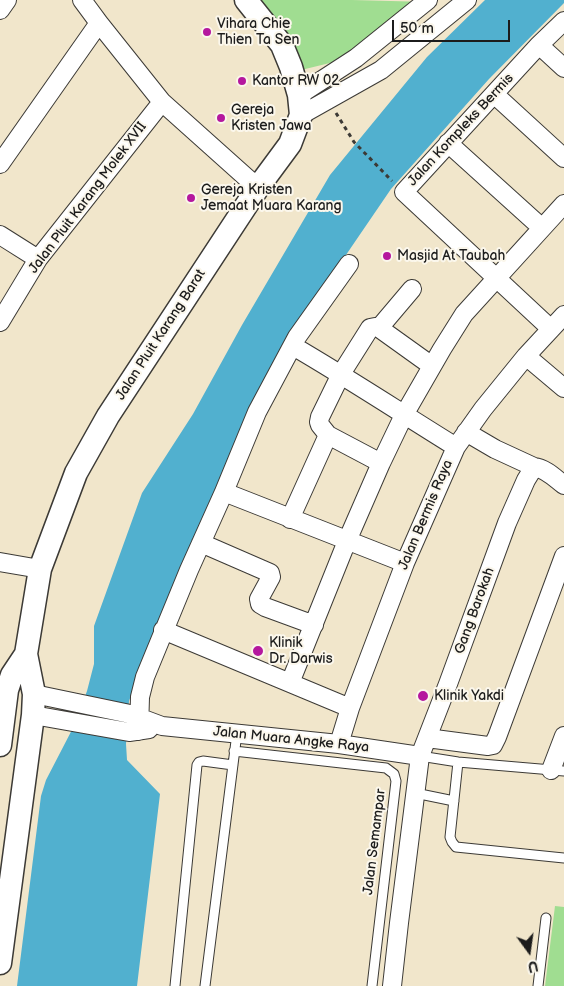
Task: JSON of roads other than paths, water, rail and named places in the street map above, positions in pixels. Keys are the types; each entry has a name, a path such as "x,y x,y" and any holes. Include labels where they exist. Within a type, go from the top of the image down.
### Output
{"street":[{"path":"0,10 7,0"},
{"path":"82,0 162,102 248,179 259,186"},
{"path":"246,0 282,45 291,67 300,105"},
{"path":"300,105 428,0"},
{"path":"300,105 381,70 456,3"},
{"name":"Jalan Kompleks Bermis","path":"497,278 404,192 564,20"},
{"path":"0,164 99,23"},
{"path":"539,45 564,68"},
{"path":"494,94 564,158"},
{"name":"Jalan Pluit Karang Molek XVII","path":"0,322 38,259 162,102"},
{"name":"Jalan Pluit Karang Barat","path":"0,963 10,814 33,704 26,654 40,569 76,472 103,424 259,186 290,144 300,105"},
{"path":"448,143 542,228"},
{"path":"290,682 381,463 404,415 432,366 464,314 564,204"},
{"path":"0,236 38,259"},
{"path":"135,724 145,677 257,412 297,337 349,264"},
{"path":"497,278 551,329"},
{"path":"379,328 412,289"},
{"name":"Jalan Bermis Raya","path":"339,744 350,708 405,563 456,447 483,409 526,356 564,315"},
{"path":"381,463 328,435 319,422 341,374 370,328 375,327 432,366"},
{"path":"293,346 456,447"},
{"path":"526,356 564,388"},
{"path":"466,432 496,449 546,472 564,484"},
{"path":"290,519 328,435"},
{"name":"Gang Barokah","path":"392,986 420,756 507,523 526,480 534,467"},
{"path":"224,492 405,563"},
{"path":"201,543 270,573 271,577 259,599 260,604 314,624"},
{"path":"427,738 488,746 494,744 564,556"},
{"path":"0,562 40,569"},
{"path":"164,630 350,708"},
{"path":"0,744 3,700 12,675 26,654"},
{"path":"3,700 33,704"},
{"name":"Jalan Muara Angke Raya","path":"33,704 73,703 135,724"},
{"name":"Jalan Muara Angke Raya","path":"33,704 72,722 135,724 237,733 339,744 420,756"},
{"path":"558,771 564,736"}],"lane":[{"path":"205,986 237,733"},
{"name":"Jalan Semampar","path":"234,751 386,768 394,774 396,782 372,986"},
{"path":"420,756 458,762 558,771"},
{"path":"175,986 197,765 203,761 233,765"},
{"path":"458,762 450,837 456,847 564,858"},
{"path":"415,793 454,801"},
{"path":"538,986 546,918"},
{"path":"378,934 397,936"}],"water":[{"path":"485,0 564,0 564,3 489,79 391,189 292,334 255,399 129,701 126,744 127,760 160,794 137,986 17,986 41,796 46,780 75,724 87,691 94,664 94,626 142,493 193,414 242,325 330,175 427,57"}],"place":[{"name":"Vihara Chie Thien Ta Sen","path":"207,32"},
{"name":"Kantor RW 02","path":"242,81"},
{"name":"Gereja Kristen Jawa","path":"221,118"},
{"name":"Gereja Kristen Jemaat Muara Karang","path":"191,198"},
{"name":"Masjid At Taubah","path":"387,256"},
{"name":"Klinik Dr. Darwis","path":"258,651"},
{"name":"Klinik Yakdi","path":"423,696"}]}
